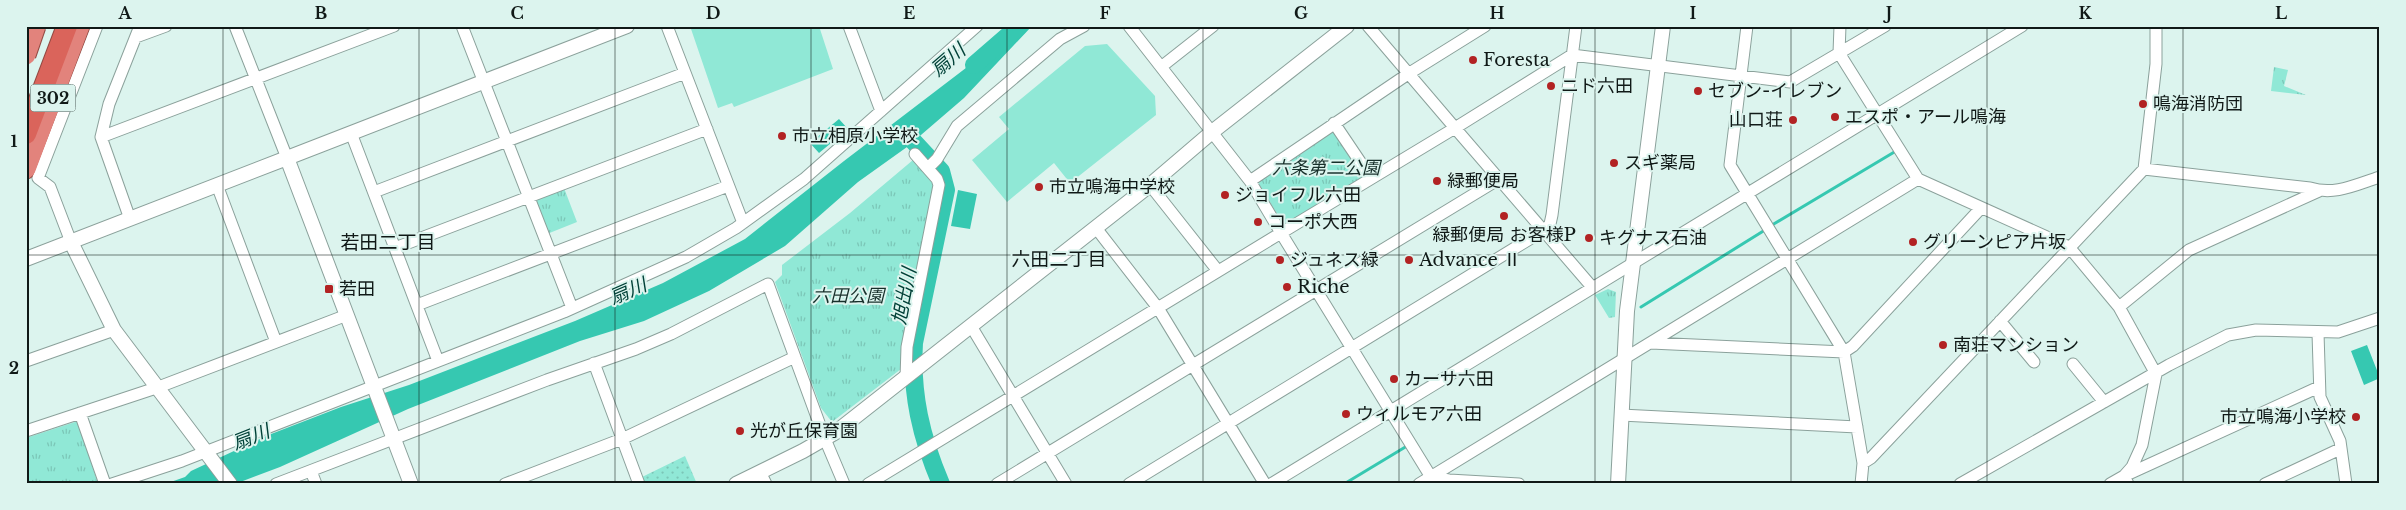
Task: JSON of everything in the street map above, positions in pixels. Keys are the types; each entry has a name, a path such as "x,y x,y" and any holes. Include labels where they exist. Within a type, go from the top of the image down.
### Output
{"highway":[{"path":"26,55 36,26"},
{"path":"26,96 53,26"},
{"path":"26,134 67,26"},
{"name":"302","path":"26,169 80,26"}],"street":[{"path":"26,67 34,50 28,26"},
{"path":"96,26 38,178 50,187 71,242 114,330 230,484"},
{"path":"130,219 101,137 109,104 138,32 166,26"},
{"path":"235,26 411,484"},
{"path":"101,137 394,26"},
{"path":"462,26 572,308"},
{"path":"26,259 627,26"},
{"path":"667,26 743,223"},
{"path":"848,26 881,111"},
{"path":"112,484 207,454 375,389 438,361 572,308 686,257 743,223 804,179 978,26"},
{"path":"932,164 957,126 1060,39 1084,26"},
{"path":"1129,26 1250,181 1431,480"},
{"path":"1161,67 1212,26"},
{"path":"736,484 763,478 824,439 911,374 1150,186 1212,132 1347,26"},
{"path":"1368,26 1592,288"},
{"path":"1250,181 1334,123 1484,26"},
{"path":"1129,484 1544,231 1550,224 1552,215 1576,26"},
{"path":"1618,484 1626,311 1662,26"},
{"path":"1748,26 1730,165 1844,352 1863,463 1861,484"},
{"path":"1840,26 1839,53 1918,179 2069,247 2119,307 2156,374 2142,445 2126,480"},
{"path":"868,484 1572,55 1790,82 1884,26"},
{"path":"1271,484 2022,26"},
{"path":"1863,463 1871,458 2144,169 2156,64 2156,26"},
{"path":"374,192 685,73"},
{"path":"1334,123 1372,178"},
{"path":"396,248 706,129"},
{"path":"351,133 438,361"},
{"path":"911,374 907,347 938,193 937,179 932,164 915,154"},
{"path":"2144,169 2310,188 2319,191 2337,191 2380,177"},
{"path":"997,484 1317,292 1499,179"},
{"path":"1419,484 1431,480 1918,179"},
{"path":"217,185 276,342"},
{"path":"417,305 728,186"},
{"path":"1150,186 1218,271"},
{"path":"2119,307 2189,250 2319,191"},
{"path":"1650,343 1844,352 1853,346 1982,208"},
{"path":"1096,228 1158,308 1265,484"},
{"path":"276,484 311,471 392,435 671,334 768,284 824,439 844,484"},
{"path":"26,432 156,388 346,315"},
{"path":"1960,484 2216,340 2241,332 2256,330 2338,332 2380,318"},
{"path":"2000,321 2034,362"},
{"path":"971,326 1066,484"},
{"path":"26,361 114,330"},
{"path":"2318,333 2320,397 2340,441 2346,484"},
{"path":"505,484 622,439 795,357"},
{"path":"594,363 639,484"},
{"path":"2073,364 2104,402"},
{"path":"2110,484 2126,480 2319,387"},
{"path":"80,413 105,484"},
{"path":"1621,415 1857,427"},
{"path":"2265,484 2340,449"},
{"path":"311,471 316,484"},
{"path":"1431,480 1519,484"}],"green space":[{"path":"690,26 819,26 833,69 734,107 732,103 718,108"},
{"path":"1107,44 1155,96 1156,115 1070,183 1054,163 1007,202 972,160 1009,129 999,117 1085,46"},
{"path":"2274,67 2288,70 2284,86 2306,95 2271,91"},
{"name":"六条第二公園","path":"1332,130 1336,132 1364,172 1363,177 1287,223 1282,222 1259,184 1260,179"},
{"name":"六田公園","path":"913,160 917,161 934,180 901,369 832,422 821,408 775,282 782,275 782,265 850,213"},
{"path":"564,188 577,222 547,234 536,204 538,198"},
{"path":"1608,289 1616,292 1615,317 1609,318 1595,295"},
{"path":"78,421 98,484 26,484 26,438"},
{"path":"685,456 697,484 645,484 642,477"}],"shaded area":[{"name":"扇川","path":"1021,26 1032,26 964,98 907,147 858,182 785,246 709,291 644,321 580,341 408,409 280,467 235,484 165,484 185,477 191,471 266,436 341,407 409,385 575,321 663,283 745,239"},
{"path":"839,119 848,129 819,153 810,143"},
{"path":"958,190 977,194 970,229 951,226"},
{"path":"2367,345 2380,378 2364,385 2351,351"}],"waterway":[{"name":"扇川","path":"974,65 1019,26"},
{"name":"旭出川","path":"902,129 941,171 946,190 914,343 913,362 919,415 928,449 941,484"},
{"path":"1772,225 1896,151"},
{"path":"1641,307 1765,230"},
{"path":"1344,484 1407,446"}],"place":[{"name":"Foresta","path":"1473,60"},
{"name":"ニド六田","path":"1551,86"},
{"name":"セブン-イレブン","path":"1698,91"},
{"name":"鳴海消防団","path":"2143,104"},
{"name":"エスポ・アール鳴海","path":"1835,117"},
{"name":"山口荘","path":"1793,120"},
{"name":"市立相原小学校","path":"782,136"},
{"name":"スギ薬局","path":"1614,163"},
{"name":"緑郵便局","path":"1437,181"},
{"name":"市立鳴海中学校","path":"1039,187"},
{"name":"ジョイフル六田","path":"1225,195"},
{"name":"緑郵便局 お客様P","path":"1504,216"},
{"name":"コーポ大西","path":"1258,222"},
{"name":"キグナス石油","path":"1589,238"},
{"name":"グリーンピア片坂","path":"1913,242"},
{"name":"ジュネス緑","path":"1280,260"},
{"name":"Advance Ⅱ","path":"1409,260"},
{"name":"Riche","path":"1287,287"},
{"name":"若田","path":"329,289"},
{"name":"南荘マンション","path":"1943,345"},
{"name":"カーサ六田","path":"1394,379"},
{"name":"ウィルモア六田","path":"1346,414"},
{"name":"市立鳴海小学校","path":"2356,417"},
{"name":"光が丘保育園","path":"740,431"}],"district":[{"name":"若田二丁目","path":"388,242"},
{"name":"六田二丁目","path":"1059,259"}]}
